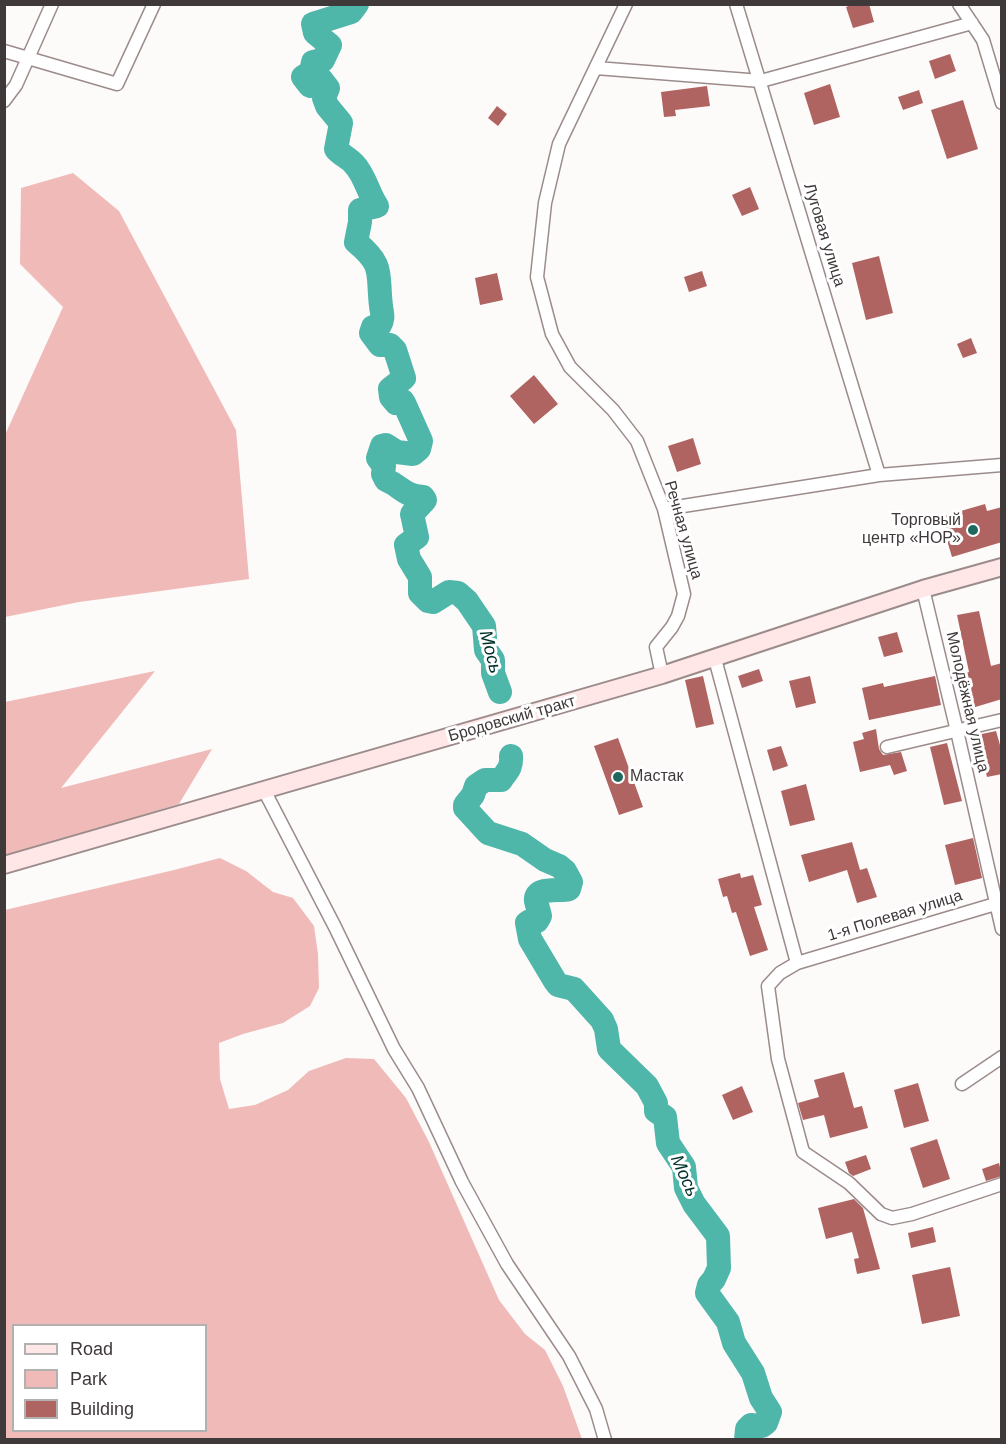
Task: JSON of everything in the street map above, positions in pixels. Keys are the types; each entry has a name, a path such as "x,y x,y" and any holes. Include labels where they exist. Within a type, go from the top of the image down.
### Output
{"main road":[{"name":"Бродовский тракт","path":"12,863 662,675 923,589 1002,567"}],"street":[{"path":"4,101 16,85 52,4"},
{"path":"4,51 117,84 154,4"},
{"name":"Речная улица","path":"626,4 559,144 544,203 537,277 552,334 570,367 613,410 637,441 664,509 684,594 678,616 656,647 662,675"},
{"name":"Луговая улица","path":"736,4 879,475"},
{"path":"959,4 983,40 1002,103"},
{"path":"596,68 761,81 972,23"},
{"path":"664,509 879,475 1002,465"},
{"name":"Молодёжная улица","path":"923,589 999,902 1002,928"},
{"path":"715,659 797,963"},
{"path":"887,747 1002,720"},
{"path":"264,790 394,1048 418,1088 462,1182 507,1264 569,1356 596,1409 605,1440"},
{"name":"1-я Полевая улица","path":"999,902 797,963 780,973 768,986 778,1059 803,1152 849,1183 881,1214 892,1218 912,1214 1002,1184"},
{"path":"962,1084 1002,1057"}],"green space":[{"path":"73,173 119,211 236,430 249,579 79,602 5,617 5,435 63,307 20,264 21,188"},
{"path":"155,671 61,788 212,749 179,804 5,857 5,702"},
{"path":"220,858 246,871 273,892 293,898 314,926 319,988 310,1006 283,1023 219,1043 220,1079 229,1109 255,1105 288,1090 309,1071 346,1058 374,1059 406,1098 429,1142 499,1300 525,1334 545,1350 563,1386 582,1439 5,1439 5,910"}],"building":[{"path":"854,4 869,4 874,22 853,28 846,7"},
{"path":"950,54 956,71 935,79 929,61"},
{"path":"830,84 840,117 814,125 804,93"},
{"path":"707,86 710,106 675,110 676,116 664,117 661,92"},
{"path":"919,90 923,103 903,110 898,97"},
{"path":"963,100 978,149 947,159 931,110"},
{"path":"497,106 507,114 498,126 488,118"},
{"path":"750,187 759,209 742,216 732,195"},
{"path":"879,256 893,313 866,320 852,263"},
{"path":"702,271 707,286 689,292 684,277"},
{"path":"497,273 503,300 480,305 475,278"},
{"path":"971,338 977,353 963,358 957,344"},
{"path":"534,375 558,404 534,424 510,396"},
{"path":"693,438 701,464 677,472 668,446"},
{"name":"Торговый центр «НОР»","path":"985,504 987,511 1002,507 1002,542 952,557 940,517"},
{"path":"979,611 991,666 1002,663 1002,699 972,708 962,674 969,672 957,615"},
{"path":"897,632 903,652 884,657 878,637"},
{"path":"759,669 763,681 742,688 738,676"},
{"path":"703,676 714,724 696,728 685,680"},
{"path":"810,676 816,703 796,708 789,681"},
{"path":"935,676 941,705 869,720 862,688 883,683 884,687"},
{"path":"876,729 879,749 883,755 901,752 907,771 894,775 890,765 860,772 853,742 864,739 862,733"},
{"path":"996,731 1002,752 1002,774 987,777 977,735"},
{"name":"Мастак","path":"618,738 643,807 619,815 594,746"},
{"path":"947,743 962,801 944,805 930,747"},
{"path":"781,746 788,766 773,771 767,750"},
{"path":"806,784 815,820 790,826 781,791"},
{"path":"973,838 982,878 955,885 945,845"},
{"path":"852,842 860,870 867,868 877,897 857,903 847,870 809,882 801,855"},
{"path":"740,873 741,878 753,875 762,905 754,907 768,950 750,956 736,912 732,913 727,896 723,897 718,879"},
{"path":"844,1072 854,1108 862,1106 868,1128 830,1138 824,1115 803,1120 798,1103 819,1097 814,1080"},
{"path":"918,1083 929,1121 904,1128 894,1090"},
{"path":"742,1086 753,1112 733,1120 722,1095"},
{"path":"937,1139 950,1179 923,1188 910,1148"},
{"path":"866,1155 871,1169 853,1176 849,1173 845,1162"},
{"path":"999,1163 1002,1176 986,1181 982,1169"},
{"path":"854,1199 863,1208 880,1269 857,1274 854,1259 859,1258 852,1232 826,1239 818,1208"},
{"path":"933,1227 936,1242 911,1248 908,1233"},
{"path":"950,1267 960,1316 922,1324 912,1275"}],"waterway":[{"name":"Мось","path":"357,4 351,12 313,24 315,33 330,45 323,60 313,62 311,72 303,77 310,86 321,79 328,88 324,98 327,106 341,123 336,149 358,168 377,206 360,210 356,242 372,257 378,271 382,318 380,325 373,327 371,333 380,345 390,345 395,350 404,378 390,389 391,397 396,403 403,401 421,441 419,449 413,454 397,452 386,445 382,446 378,458 384,466 383,474 386,480 407,493 423,497 425,500 412,514 417,537 406,545 409,559 420,577 420,593 428,601 433,602 449,592 458,593 467,601 484,626 486,650 493,660 493,673 500,692"},
{"name":"Мось","path":"511,756 510,766 501,780 485,780 476,786 465,808 488,833 522,844 545,860 559,866 571,882 569,889 543,891 536,896 540,916 537,921 527,923 530,939 558,985 574,989 602,1020 609,1049 647,1086 656,1103 656,1111 665,1117 668,1143 684,1167 686,1188 694,1204 718,1236 719,1268 707,1293 728,1322 734,1343 753,1373 761,1398 770,1412 766,1423 762,1426 751,1425 747,1429 746,1440"}],"place":[{"name":"Торговый центр «НОР»","path":"973,530"},
{"name":"Мастак","path":"618,777"}]}
